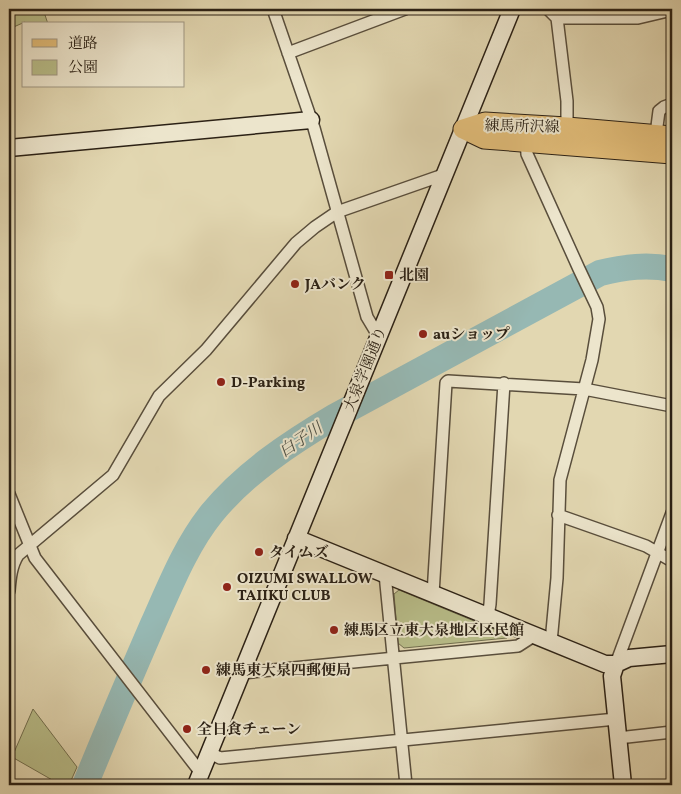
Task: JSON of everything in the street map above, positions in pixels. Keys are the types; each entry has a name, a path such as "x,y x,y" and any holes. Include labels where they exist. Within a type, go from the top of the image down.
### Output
{"main road":[{"name":"練馬所沢線","path":"463,129 486,122 664,135"},
{"name":"練馬所沢線","path":"463,129 484,138 672,154"}],"street":[{"path":"273,9 312,120 367,317 378,337"},
{"path":"288,53 406,9"},
{"name":"大泉学園通り","path":"198,779 512,9"},
{"path":"548,9 557,18 567,102 567,127"},
{"path":"557,18 638,18 672,10"},
{"path":"664,135 659,111 672,104"},
{"path":"9,148 312,120"},
{"path":"526,141 527,154 597,307 599,319 598,334 560,480 557,578 551,642"},
{"path":"9,591 14,562 18,556 113,475 159,396 201,356 296,243 337,212 444,175"},
{"path":"433,594 446,384 451,381 584,389 672,406"},
{"path":"488,616 504,383"},
{"path":"9,494 35,558 136,689 198,779"},
{"path":"623,785 612,676 672,512"},
{"path":"558,515 646,546 672,561"},
{"path":"296,538 605,664 616,664 629,658 672,654"},
{"path":"385,574 406,785"},
{"path":"242,673 518,646 535,635"},
{"path":"210,753 220,758 616,719"},
{"path":"618,738 672,732"}],"green space":[{"path":"9,9 43,9 47,22 22,22 9,29"},
{"path":"399,590 508,635 507,638 404,648 398,643 394,594"},
{"path":"33,709 77,767 69,785 61,785 12,757"}],"waterway":[{"name":"白子川","path":"85,785 179,566 203,525 225,498 239,485 285,448 334,417 600,273 636,267 672,269"}],"place":[{"name":"北園","path":"389,275"},
{"name":"JAバンク","path":"295,284"},
{"name":"auショップ","path":"423,334"},
{"name":"D-Parking","path":"221,382"},
{"name":"タイムズ","path":"259,552"},
{"name":"OIZUMI SWALLOW TAIIKU CLUB","path":"227,587"},
{"name":"練馬区立東大泉地区区民館","path":"334,630"},
{"name":"練馬東大泉四郵便局","path":"206,670"},
{"name":"全日食チェーン","path":"187,729"}]}
